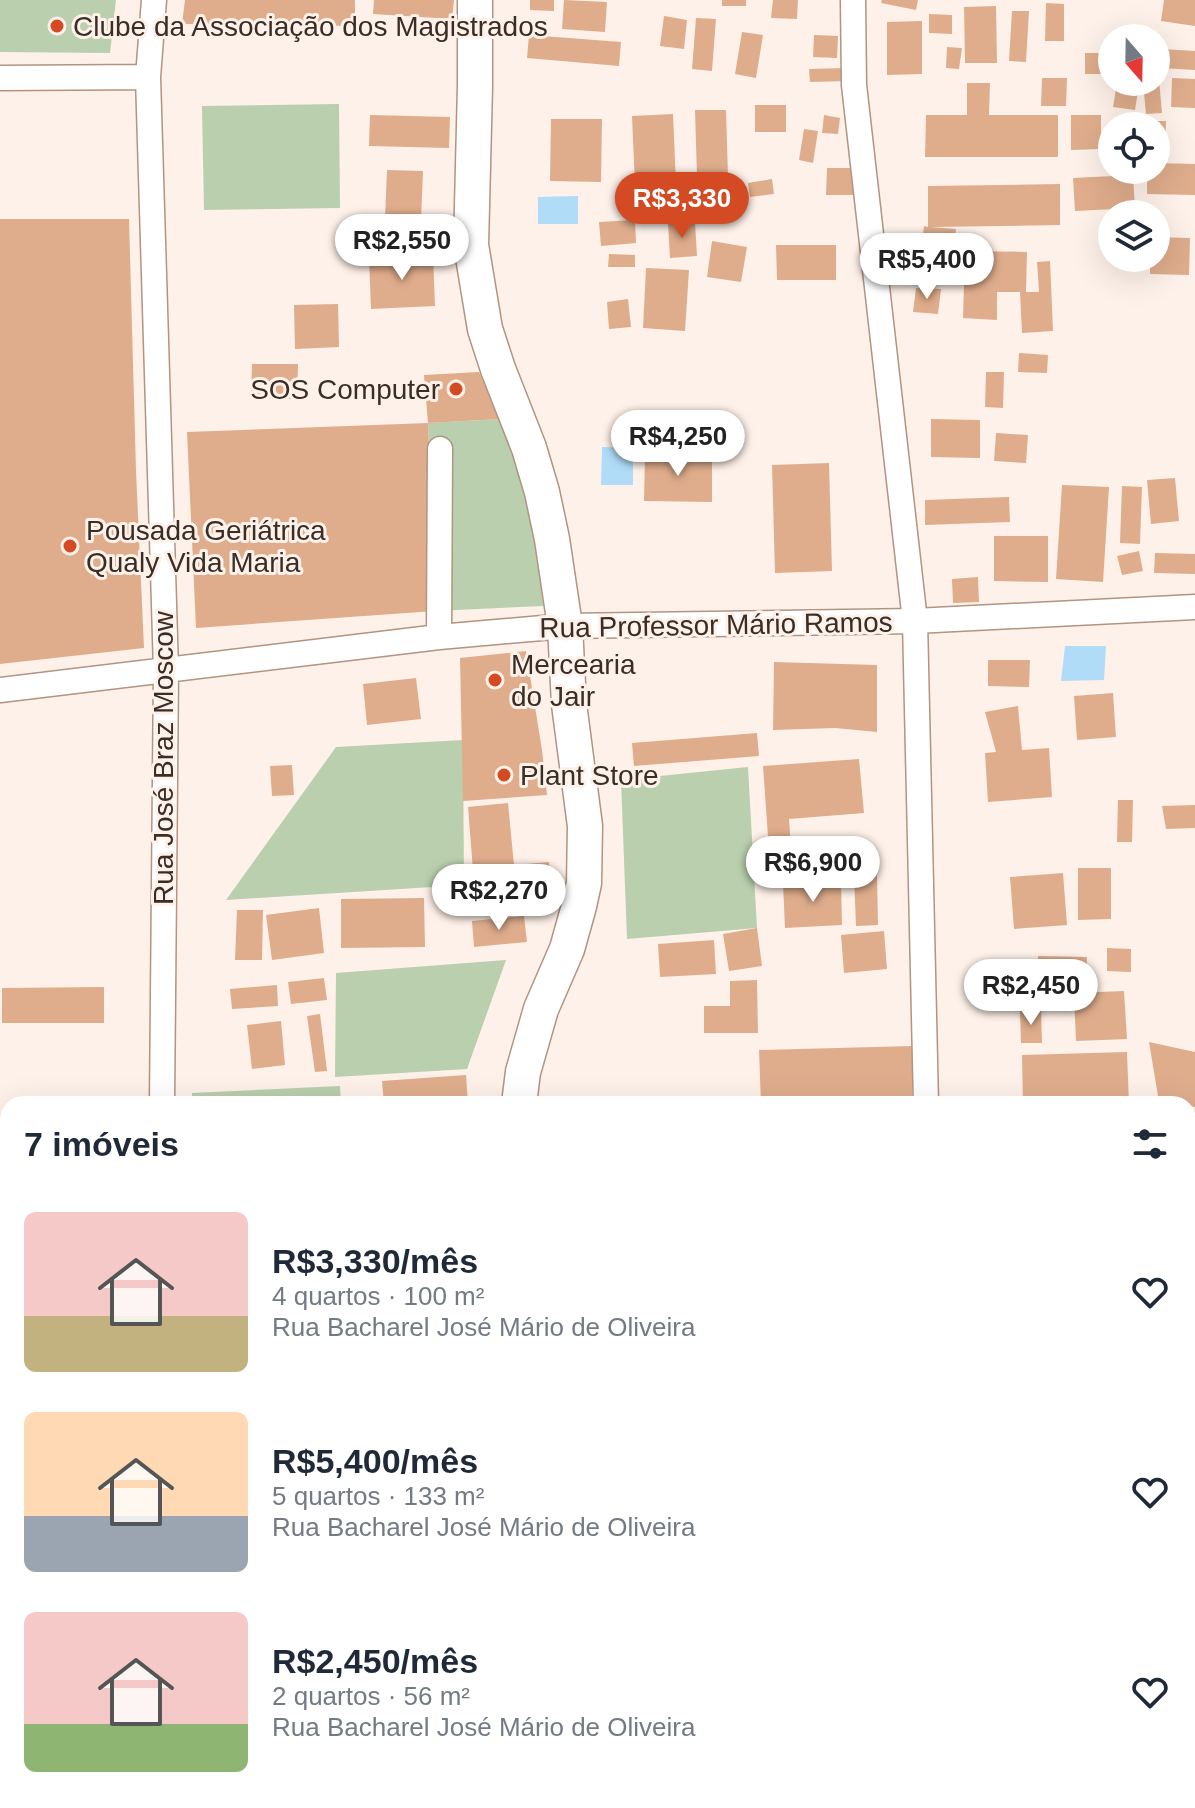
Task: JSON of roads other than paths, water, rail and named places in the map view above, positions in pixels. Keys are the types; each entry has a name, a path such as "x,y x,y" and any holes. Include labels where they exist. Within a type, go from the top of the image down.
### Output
{"main road":[{"path":"475,0 471,245 485,329 529,448 552,539 565,626 569,704 585,826 584,883 567,949 541,1009 523,1072 520,1096"}],"street":[{"name":"Rua José Braz Moscow","path":"154,0 148,77 166,670 162,1096"},
{"path":"853,0 854,85 915,621 926,1096"},
{"path":"0,78 148,77"},
{"path":"439,637 440,449"},
{"name":"Rua Professor Mário Ramos","path":"0,690 439,637 565,626 915,621 1195,607"}],"water":[{"path":"578,196 578,224 538,224 538,197"},
{"path":"602,447 633,448 633,485 601,485"},
{"path":"1065,646 1106,646 1104,680 1061,681"}],"place":[{"name":"Clube da Associação dos Magistrados","path":"57,26"},
{"name":"SOS Computer","path":"456,389"},
{"name":"Pousada Geriátrica Qualy Vida Maria","path":"70,546"},
{"name":"Mercearia do Jair","path":"495,680"},
{"name":"Plant Store","path":"504,775"}]}
